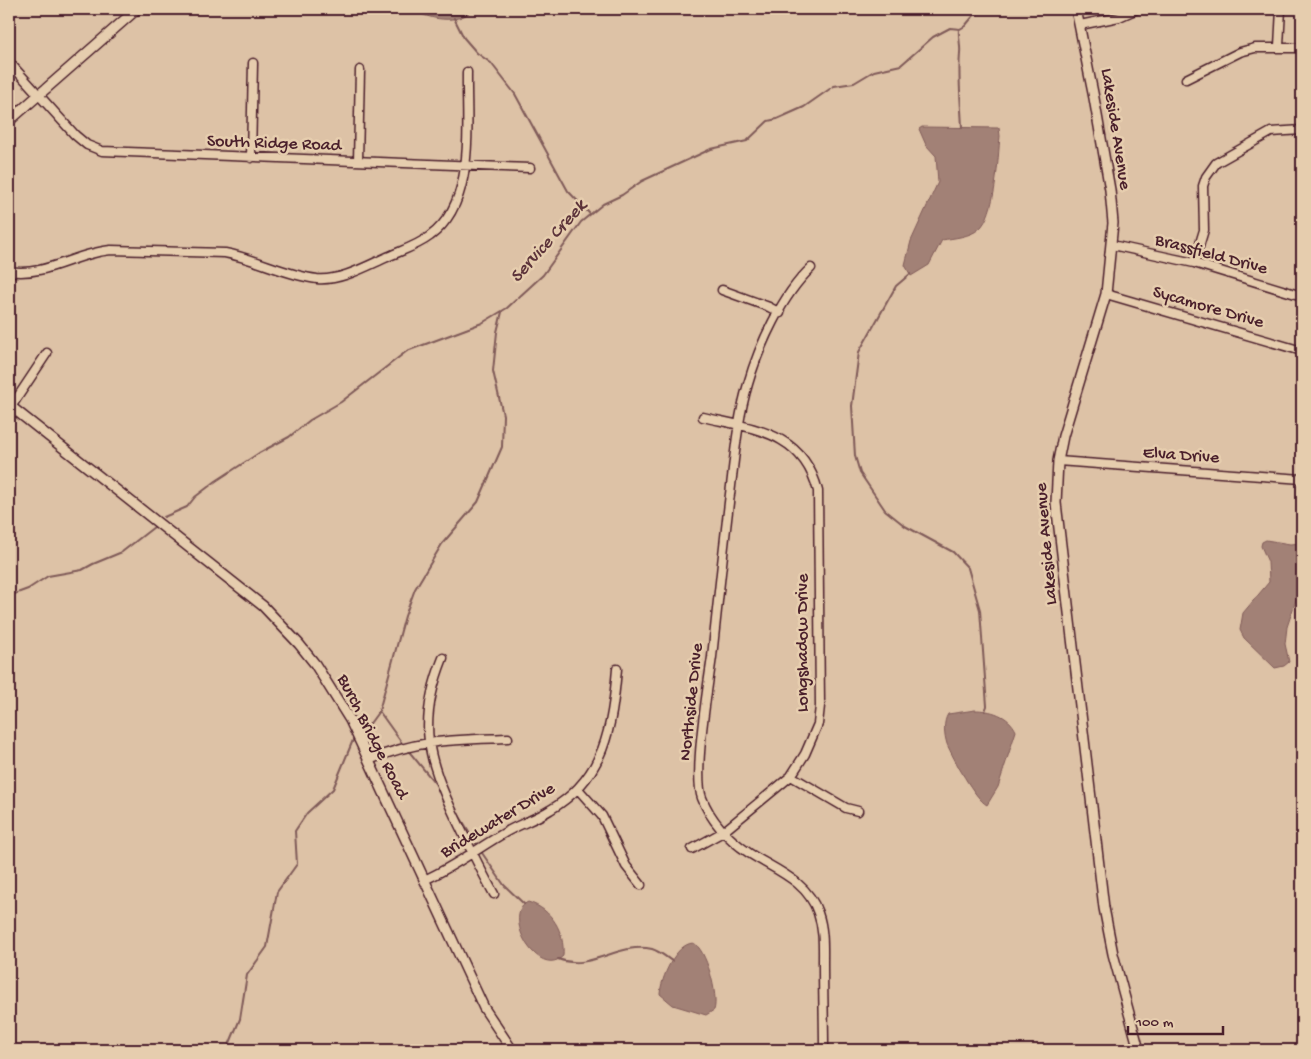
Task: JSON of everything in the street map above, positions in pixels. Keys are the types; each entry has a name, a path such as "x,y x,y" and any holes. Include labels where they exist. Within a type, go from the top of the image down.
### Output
{"street":[{"path":"9,121 137,9"},
{"name":"Lakeside Avenue","path":"1076,9 1110,190 1113,224 1106,294 1069,412 1058,461 1058,524 1102,892 1113,954 1139,1050"},
{"path":"1080,25 1120,17 1137,9"},
{"path":"1279,46 1281,9"},
{"path":"1186,79 1244,51 1279,46 1302,48"},
{"name":"South Ridge Road","path":"9,62 79,139 102,151 530,168"},
{"path":"251,158 253,63"},
{"path":"358,162 360,70"},
{"path":"9,271 50,269 94,252 111,250 225,254 299,276 319,279 340,277 420,242 440,228 452,213 460,196 465,166 467,72"},
{"path":"1194,263 1204,230 1203,186 1206,176 1216,164 1271,132 1302,130"},
{"name":"Brassfield Drive","path":"1112,245 1194,263 1302,296"},
{"name":"Northside Drive","path":"811,268 799,280 765,337 753,368 739,425 702,738 699,785 701,796 709,813 723,832 750,854 781,869 794,879 806,892 818,912 823,939 824,1050"},
{"path":"722,290 770,306 780,313"},
{"name":"Sycamore Drive","path":"1106,294 1302,351"},
{"path":"10,406 47,353"},
{"name":"Burch Bridge Road","path":"10,406 253,597 282,624 328,684 350,720 484,1008 512,1050"},
{"name":"Longshadow Drive","path":"692,848 723,832 791,776 805,754 818,724 820,706 818,491 813,472 804,456 782,438 739,425 703,417"},
{"name":"Elva Drive","path":"1058,461 1302,479"},
{"path":"443,658 430,700 428,741 435,772 472,855 494,894"},
{"name":"Bridewater Drive","path":"424,880 472,855 506,832 551,810 578,789 596,763 606,741 613,710 617,669"},
{"path":"369,760 407,746 428,741 508,738"},
{"path":"791,776 846,808 858,811"},
{"path":"578,789 602,816 626,866 641,885"}],"shaded area":[{"path":"411,9 473,9 460,18 443,19 425,16"},
{"path":"922,127 999,128 1000,136 993,199 985,222 971,234 942,240 929,265 911,276 905,265 911,241 938,182 936,156 926,145 919,129"},
{"path":"1266,540 1290,544 1302,543 1302,582 1287,627 1285,644 1289,662 1284,666 1275,668 1244,638 1240,630 1243,613 1269,582 1268,562 1261,546 1262,542"},
{"path":"975,710 999,714 1009,721 1016,731 998,787 987,805 977,795 959,768 947,744 945,732 945,721 948,714"},
{"path":"528,902 544,910 555,923 562,938 563,956 553,961 543,960 526,943 519,919 521,909"},
{"path":"693,943 698,946 707,963 715,995 714,1010 706,1015 673,1005 660,994 670,963 680,949"}],"waterway":[{"name":"Service Creek","path":"164,517 187,507 195,497 216,481 259,453 289,437 310,420 341,402 407,351 482,323 507,308 543,275 581,222 603,204 622,195 642,181 711,149 747,141 768,121 804,107 834,86 854,83 874,71 901,65 933,37 950,28 960,29 975,14 995,9"},
{"path":"454,18 464,38 477,53 491,63 515,94 568,191 589,213"},
{"path":"959,29 959,81 962,128"},
{"path":"910,274 896,286 859,352 852,406 855,456 860,473 885,510 905,526 953,552 968,568 980,610 987,706 985,711"},
{"path":"363,733 379,711 405,616 415,589 442,544 478,502 502,447 503,415 493,371 497,332 502,312"},
{"name":"Service Creek","path":"9,596 28,589 48,576 82,570 122,552 154,527"},
{"path":"379,711 404,746"},
{"path":"227,1050 240,1019 247,975 267,947 277,892 297,864 295,831 307,813 333,789 353,740"},
{"path":"407,749 439,788"},
{"path":"454,807 478,846"},
{"path":"480,850 504,885 524,904"},
{"path":"558,959 582,962 628,949 640,948 655,950 672,961"}]}
